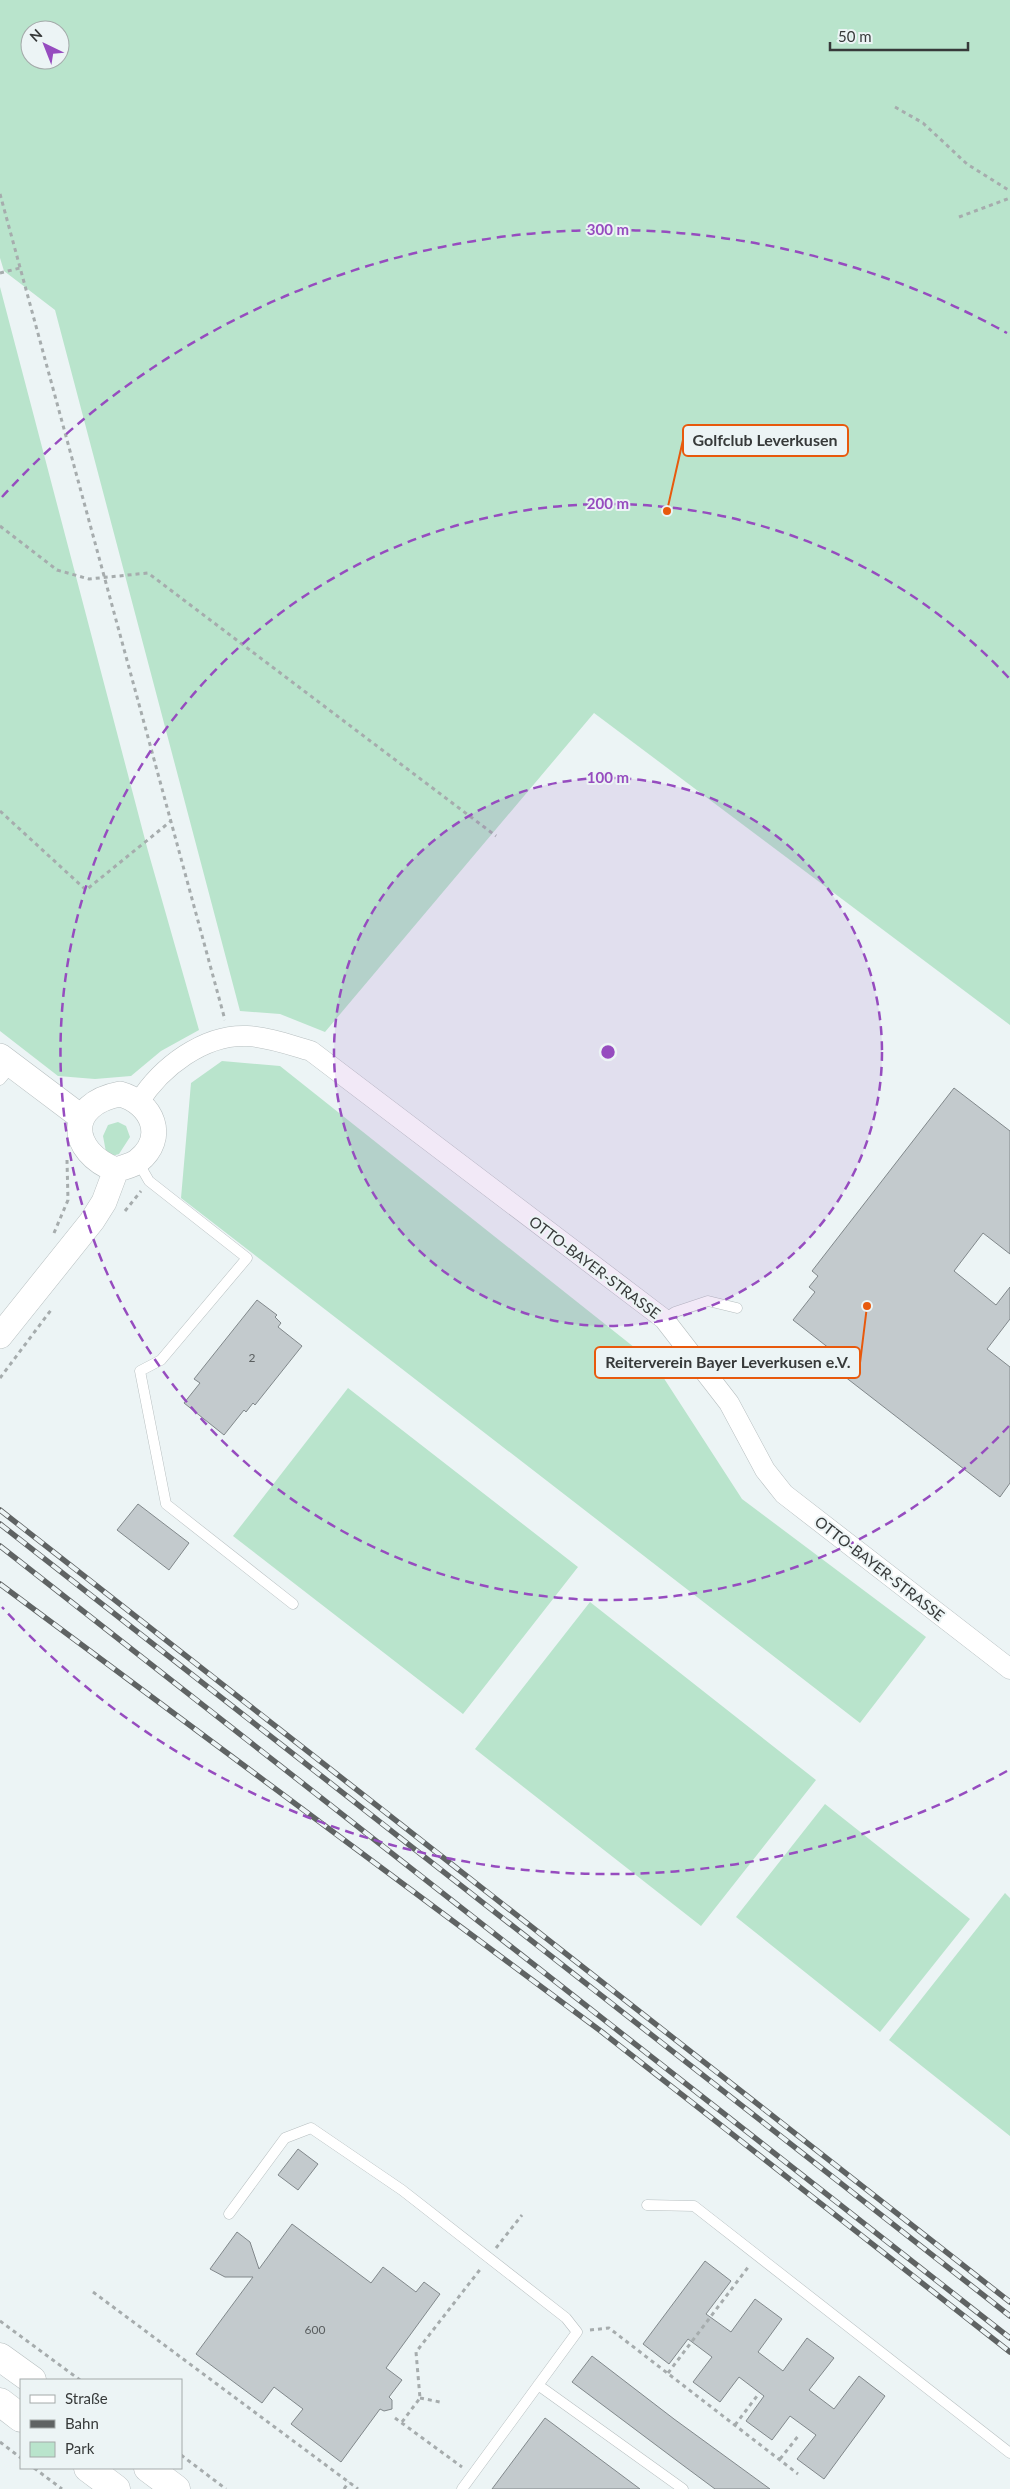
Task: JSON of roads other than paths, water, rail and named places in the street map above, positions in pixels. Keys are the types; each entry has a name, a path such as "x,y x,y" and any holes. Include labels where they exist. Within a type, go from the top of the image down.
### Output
{"main road":[{"path":"0,2357 31,2379"},
{"path":"0,2402 20,2417"},
{"path":"89,2469 116,2489"},
{"path":"149,2469 176,2489"}],"street":[{"name":"OTTO-BAYER-STRASSE","path":"139,1102 159,1076 193,1050 229,1037 246,1036 273,1040 311,1052 664,1319 729,1402 765,1470 784,1494 1010,1669"},
{"path":"4,1067 82,1117"},
{"path":"0,1336 92,1221 127,1166 148,1150 154,1128 147,1110 139,1102 120,1094 103,1098 82,1117 80,1130 82,1142 91,1156 127,1166"}],"lane":[{"path":"127,1166 247,1258 161,1360 140,1371 166,1504 293,1604"},
{"path":"664,1319 675,1312 708,1301 737,1308"},
{"path":"229,2214 285,2138 312,2128 402,2190 566,2318 577,2332 462,2489"},
{"path":"647,2205 694,2206 1010,2453"},
{"path":"538,2386 684,2489"}],"railway":[{"path":"0,1510 1010,2302"},
{"path":"0,1524 1010,2316"},
{"path":"0,1546 1010,2338"},
{"path":"0,1584 602,2032 1010,2352"}],"place":[{"name":"Golfclub Leverkusen","path":"667,511"},
{"name":"Reiterverein Bayer Leverkusen e.V.","path":"867,1306"}]}
